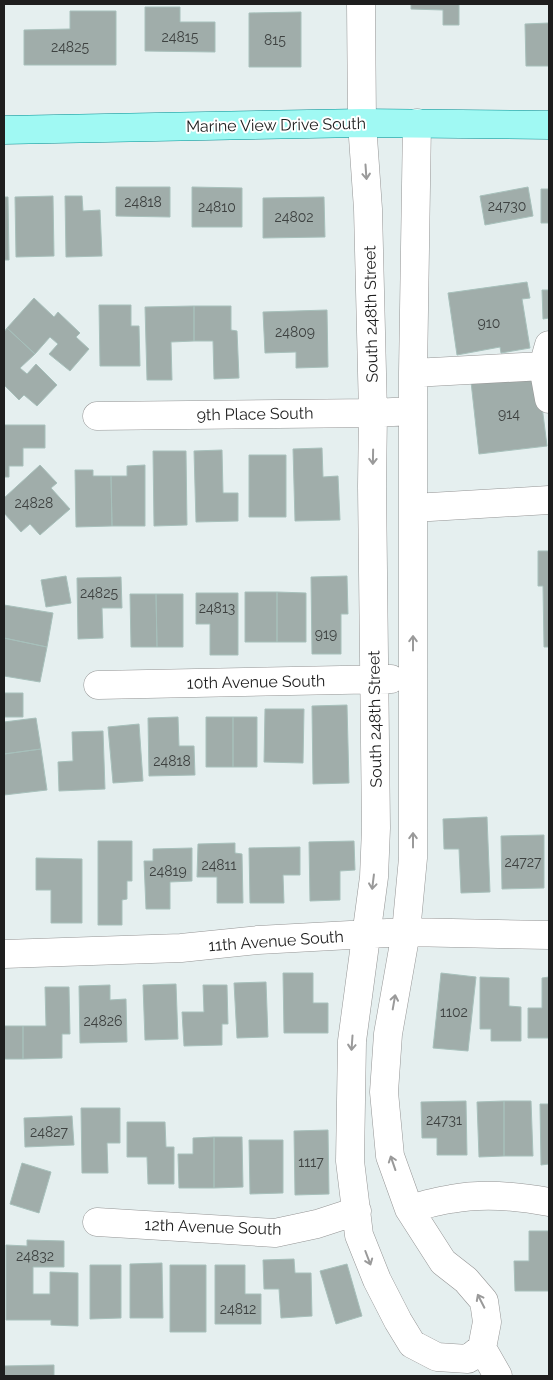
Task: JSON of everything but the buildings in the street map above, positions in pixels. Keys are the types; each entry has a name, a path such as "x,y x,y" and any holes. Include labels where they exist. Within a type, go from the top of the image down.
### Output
{"main road":[{"name":"Marine View Drive South","path":"4,130 362,123 549,125"}],"street":[{"name":"South 248th Street","path":"361,4 362,123 368,209 373,413 376,828 374,877 352,1041 350,1161 360,1235 377,1280 412,1344 437,1358 468,1359 482,1348"},
{"path":"417,124 413,372 413,858 406,932 388,1034 384,1092 390,1156 409,1209 443,1262 466,1280 484,1301 487,1322 482,1348 498,1376"},
{"path":"413,372 546,355 549,399"},
{"name":"9th Place South","path":"97,416 413,411"},
{"path":"413,508 549,500"},
{"name":"10th Avenue South","path":"98,685 413,678"},
{"name":"11th Avenue South","path":"4,954 181,948 258,940 406,932 549,935"},
{"path":"409,1209 452,1198 476,1196 507,1196 549,1202"},
{"name":"12th Avenue South","path":"97,1222 275,1233 317,1224 357,1211"}]}
